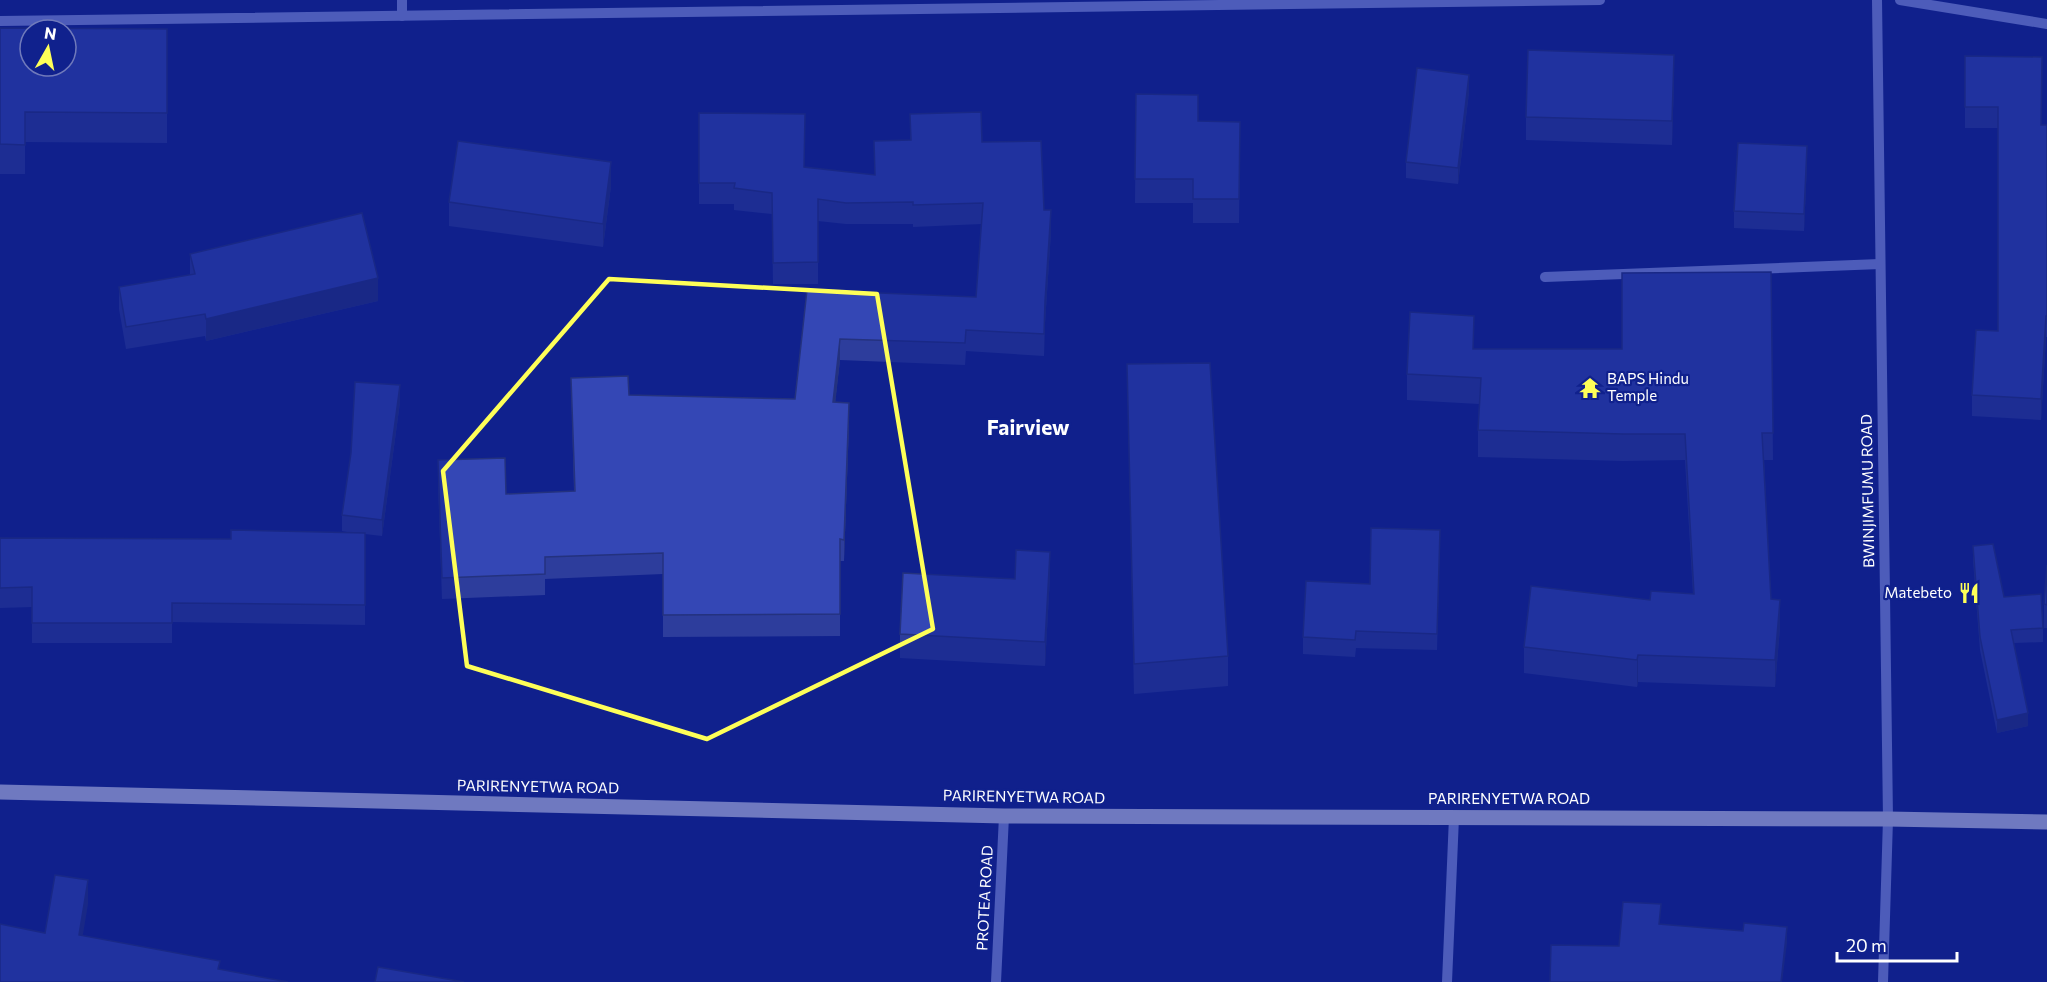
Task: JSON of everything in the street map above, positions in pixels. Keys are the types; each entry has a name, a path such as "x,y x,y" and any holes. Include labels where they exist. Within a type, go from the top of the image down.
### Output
{"main road":[{"name":"PARIRENYETWA ROAD","path":"0,792 1004,816 1888,819 2047,822"}],"street":[{"path":"402,0 402,16"},
{"path":"0,21 402,16 834,5 1600,0"},
{"name":"BWINJIMFUMU ROAD","path":"1877,0 1888,819 1883,982"},
{"path":"1900,0 2047,24"},
{"path":"1545,277 1880,264"},
{"name":"PROTEA ROAD","path":"996,982 1004,816"},
{"path":"1447,982 1454,817"}],"highlighted area":[{"path":"609,279 877,294 933,629 707,739 467,666 443,471"}],"building":[{"path":"0,28 18,28 18,78 78,78 78,28 167,29 167,113 25,112 25,145 0,144"},
{"path":"1528,50 1674,55 1672,121 1526,117"},
{"path":"1965,56 2042,57 2041,125 2047,125 2047,316 2041,399 1972,395 1976,330 1998,331 1998,107 1965,107"},
{"path":"1417,68 1469,75 1458,168 1406,162"},
{"path":"1136,94 1198,95 1198,121 1240,122 1239,199 1193,199 1193,179 1135,179"},
{"path":"981,112 982,142 1041,141 1044,210 1051,210 1044,334 966,330 965,343 840,339 833,402 849,403 844,540 840,539 840,614 663,615 663,553 545,557 545,574 442,578 438,460 505,458 506,494 575,491 571,378 628,376 629,395 795,399 807,290 976,297 983,203 913,205 913,202 846,203 818,199 818,262 773,263 772,193 734,188 735,183 699,183 699,113 805,114 804,167 875,175 874,141 911,140 910,114"},
{"path":"458,141 611,162 603,224 449,202"},
{"path":"1738,143 1807,146 1804,214 1734,211"},
{"path":"362,213 378,278 206,319 205,314 126,327 119,287 195,274 190,254"},
{"path":"1771,272 1773,433 1762,433 1771,599 1780,600 1775,660 1638,655 1637,660 1524,647 1531,586 1650,600 1651,591 1694,594 1685,434 1478,430 1481,378 1407,374 1410,312 1474,316 1473,349 1622,349 1622,273"},
{"path":"1210,363 1228,656 1134,664 1127,364"},
{"path":"355,382 400,385 382,520 342,515 351,453"},
{"path":"1371,528 1440,530 1437,634 1356,631 1355,640 1303,637 1306,581 1370,584"},
{"path":"231,530 365,533 365,605 172,603 172,623 32,623 32,587 0,588 0,538 231,539"},
{"path":"1993,544 2004,597 2041,594 2043,628 2011,630 2028,713 1997,720 1980,637 1973,546"},
{"path":"1016,550 1050,552 1045,642 900,634 903,573 1015,579"},
{"path":"2047,565 2047,605 2044,604"},
{"path":"55,875 88,880 79,935 220,961 218,969 288,982 0,982 0,924 45,933"},
{"path":"1623,902 1661,904 1659,924 1743,931 1744,923 1787,927 1781,982 1550,982 1551,945 1619,946"},
{"path":"378,967 464,982 375,982"}],"place":[{"name":"BAPS Hindu Temple","path":"1590,388"},
{"name":"Matebeto","path":"1969,593"}],"district":[{"name":"Fairview","path":"1028,428"}]}
